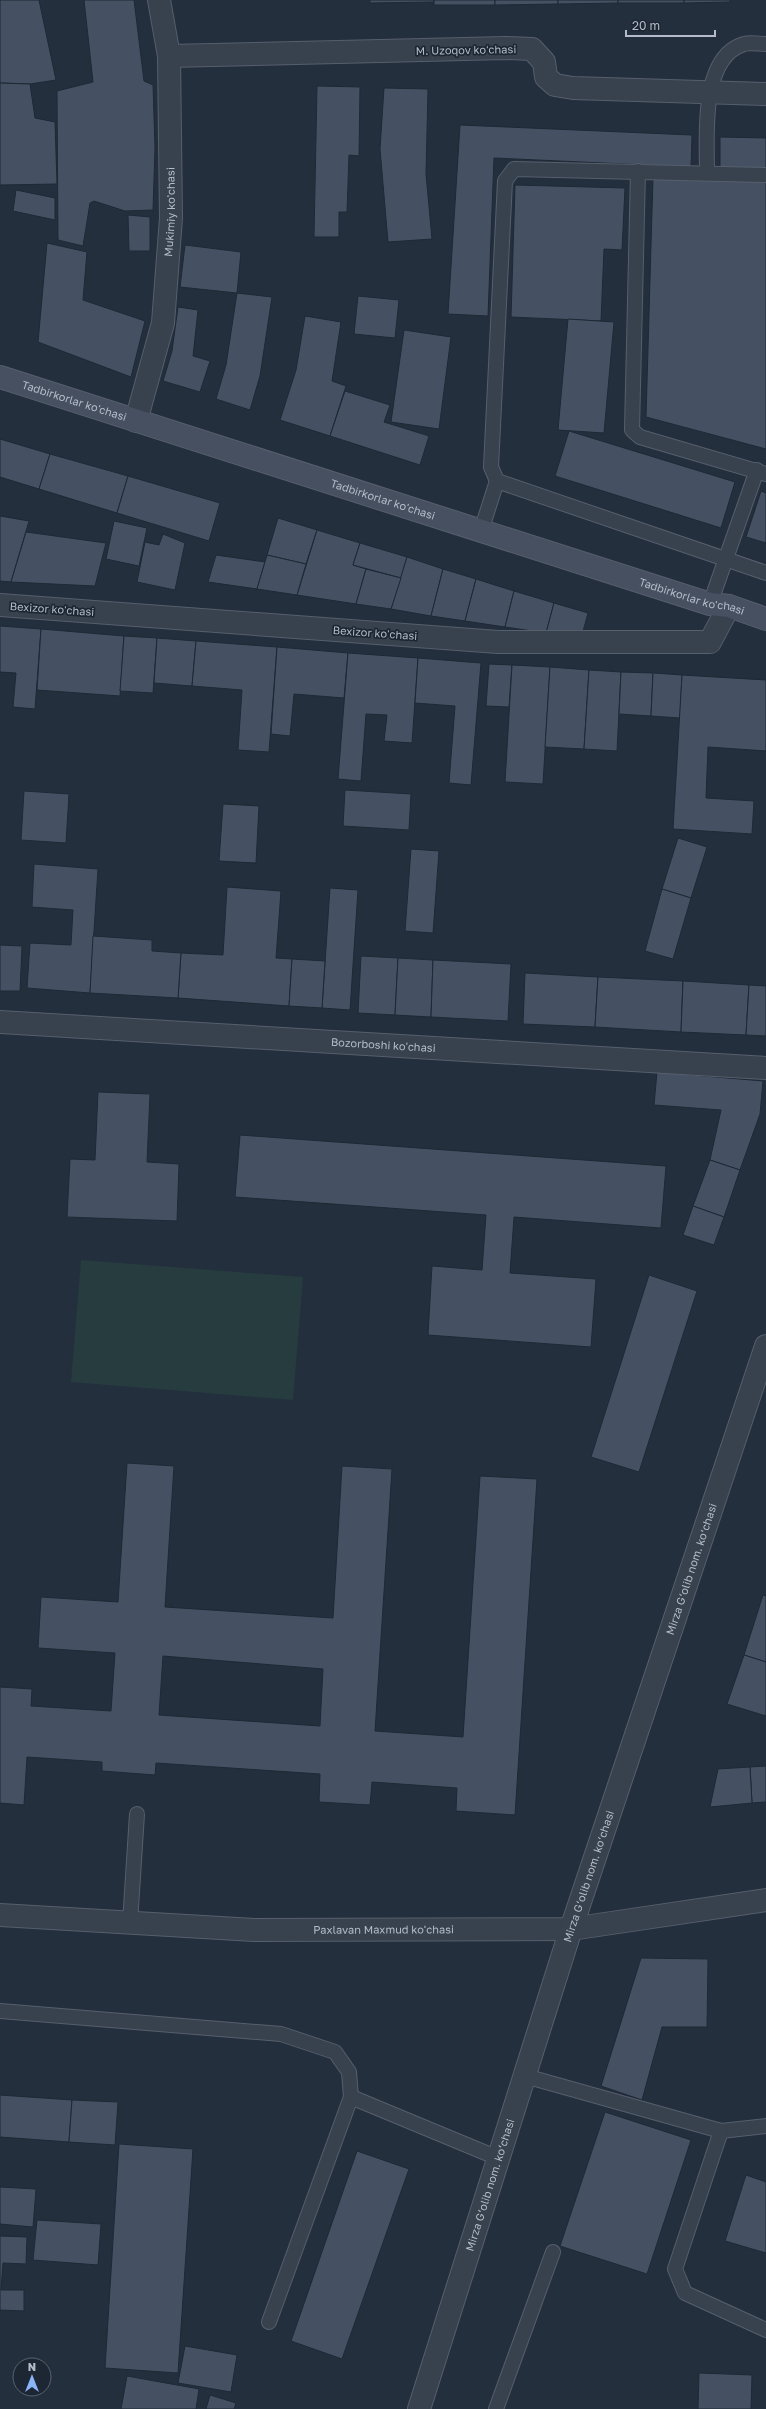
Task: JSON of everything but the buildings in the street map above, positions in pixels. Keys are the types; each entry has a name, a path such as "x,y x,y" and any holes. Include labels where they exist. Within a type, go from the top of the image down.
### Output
{"main road":[{"name":"Tadbirkorlar ko'chasi","path":"0,377 719,606 766,619"}],"street":[{"name":"Mukimiy ko'chasi","path":"136,421 162,323 170,218 169,56 159,0"},
{"name":"M. Uzoqov koʻchasi","path":"169,56 506,48 532,49 544,62 546,77 555,85 573,88 710,91 766,94"},
{"name":"Bexizor koʻchasi","path":"0,606 498,642 710,642 719,606"},
{"name":"Bozorboshi ko'chasi","path":"0,1022 766,1068"},
{"name":"Mirza G‘olib nom. ko‘chasi","path":"419,2409 571,1929 766,1346"},
{"name":"Paxlavan Maxmud ko'chasi","path":"0,1915 254,1930 571,1929 766,1900"}],"lane":[{"path":"706,173 710,91 721,61 731,50 745,44 766,44"},
{"path":"481,530 497,481 491,468 505,181 514,169 766,175"},
{"path":"638,171 632,430 640,437 762,472 726,560 719,606"},
{"path":"497,481 766,573"},
{"path":"130,1923 138,1814"},
{"path":"0,2011 281,2034 335,2052 349,2072 351,2097 269,2322"},
{"path":"525,2076 721,2131 766,2126"},
{"path":"351,2097 498,2158"},
{"path":"721,2131 675,2269 685,2294 766,2330"},
{"path":"496,2409 553,2252"}],"green space":[{"path":"81,1260 303,1277 293,1400 71,1382"}]}
